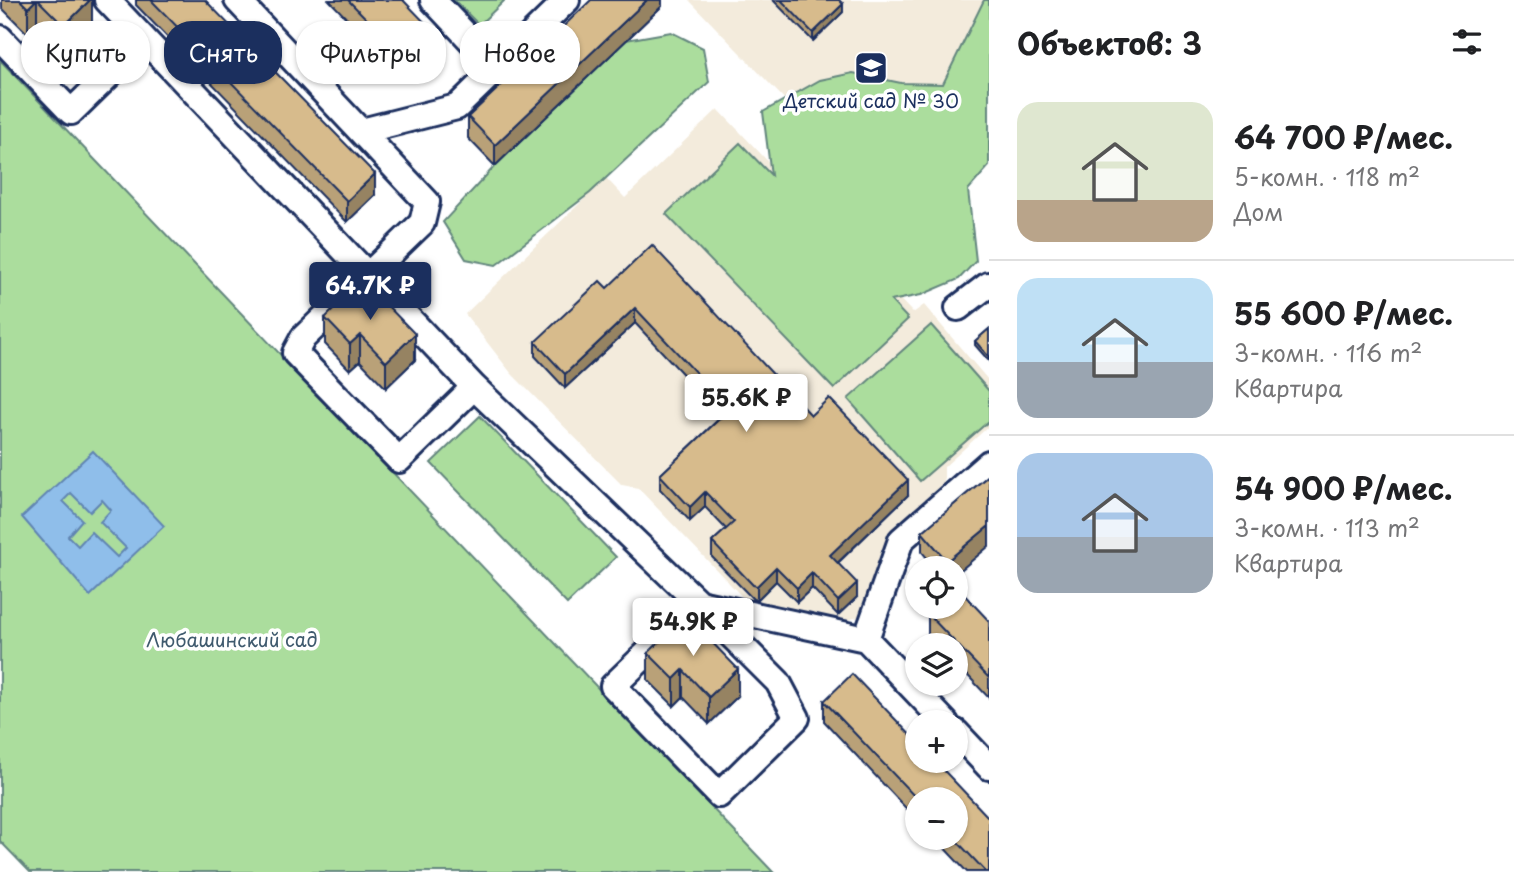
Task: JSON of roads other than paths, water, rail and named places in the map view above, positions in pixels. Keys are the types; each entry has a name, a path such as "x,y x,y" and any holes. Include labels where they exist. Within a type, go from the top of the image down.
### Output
{"lane":[{"path":"107,0 127,21"},
{"path":"237,0 427,202 422,223 303,338 295,353 399,460 474,387"},
{"path":"433,0 460,29"},
{"path":"545,21 567,0"},
{"path":"0,38 21,60"},
{"path":"150,45 474,387 699,603 778,682 797,718 719,795 613,686 699,603"},
{"path":"45,84 71,111 99,84"},
{"path":"362,131 457,107 481,84"},
{"path":"958,308 988,285 989,287"},
{"path":"866,639 901,540 989,463"},
{"path":"699,603 866,639 934,710"},
{"path":"968,745 989,767"}],"water":[{"path":"93,451 164,526 90,596 22,517","holes":["71,493 90,512 102,500 111,510 100,522 126,548 117,557 91,532 78,546 68,536 82,520 63,501"]}],"place":[{"name":"Детский сад № 30","path":"871,68"}],"park label":[{"name":"Любашинский сад","path":"232,640"}]}
